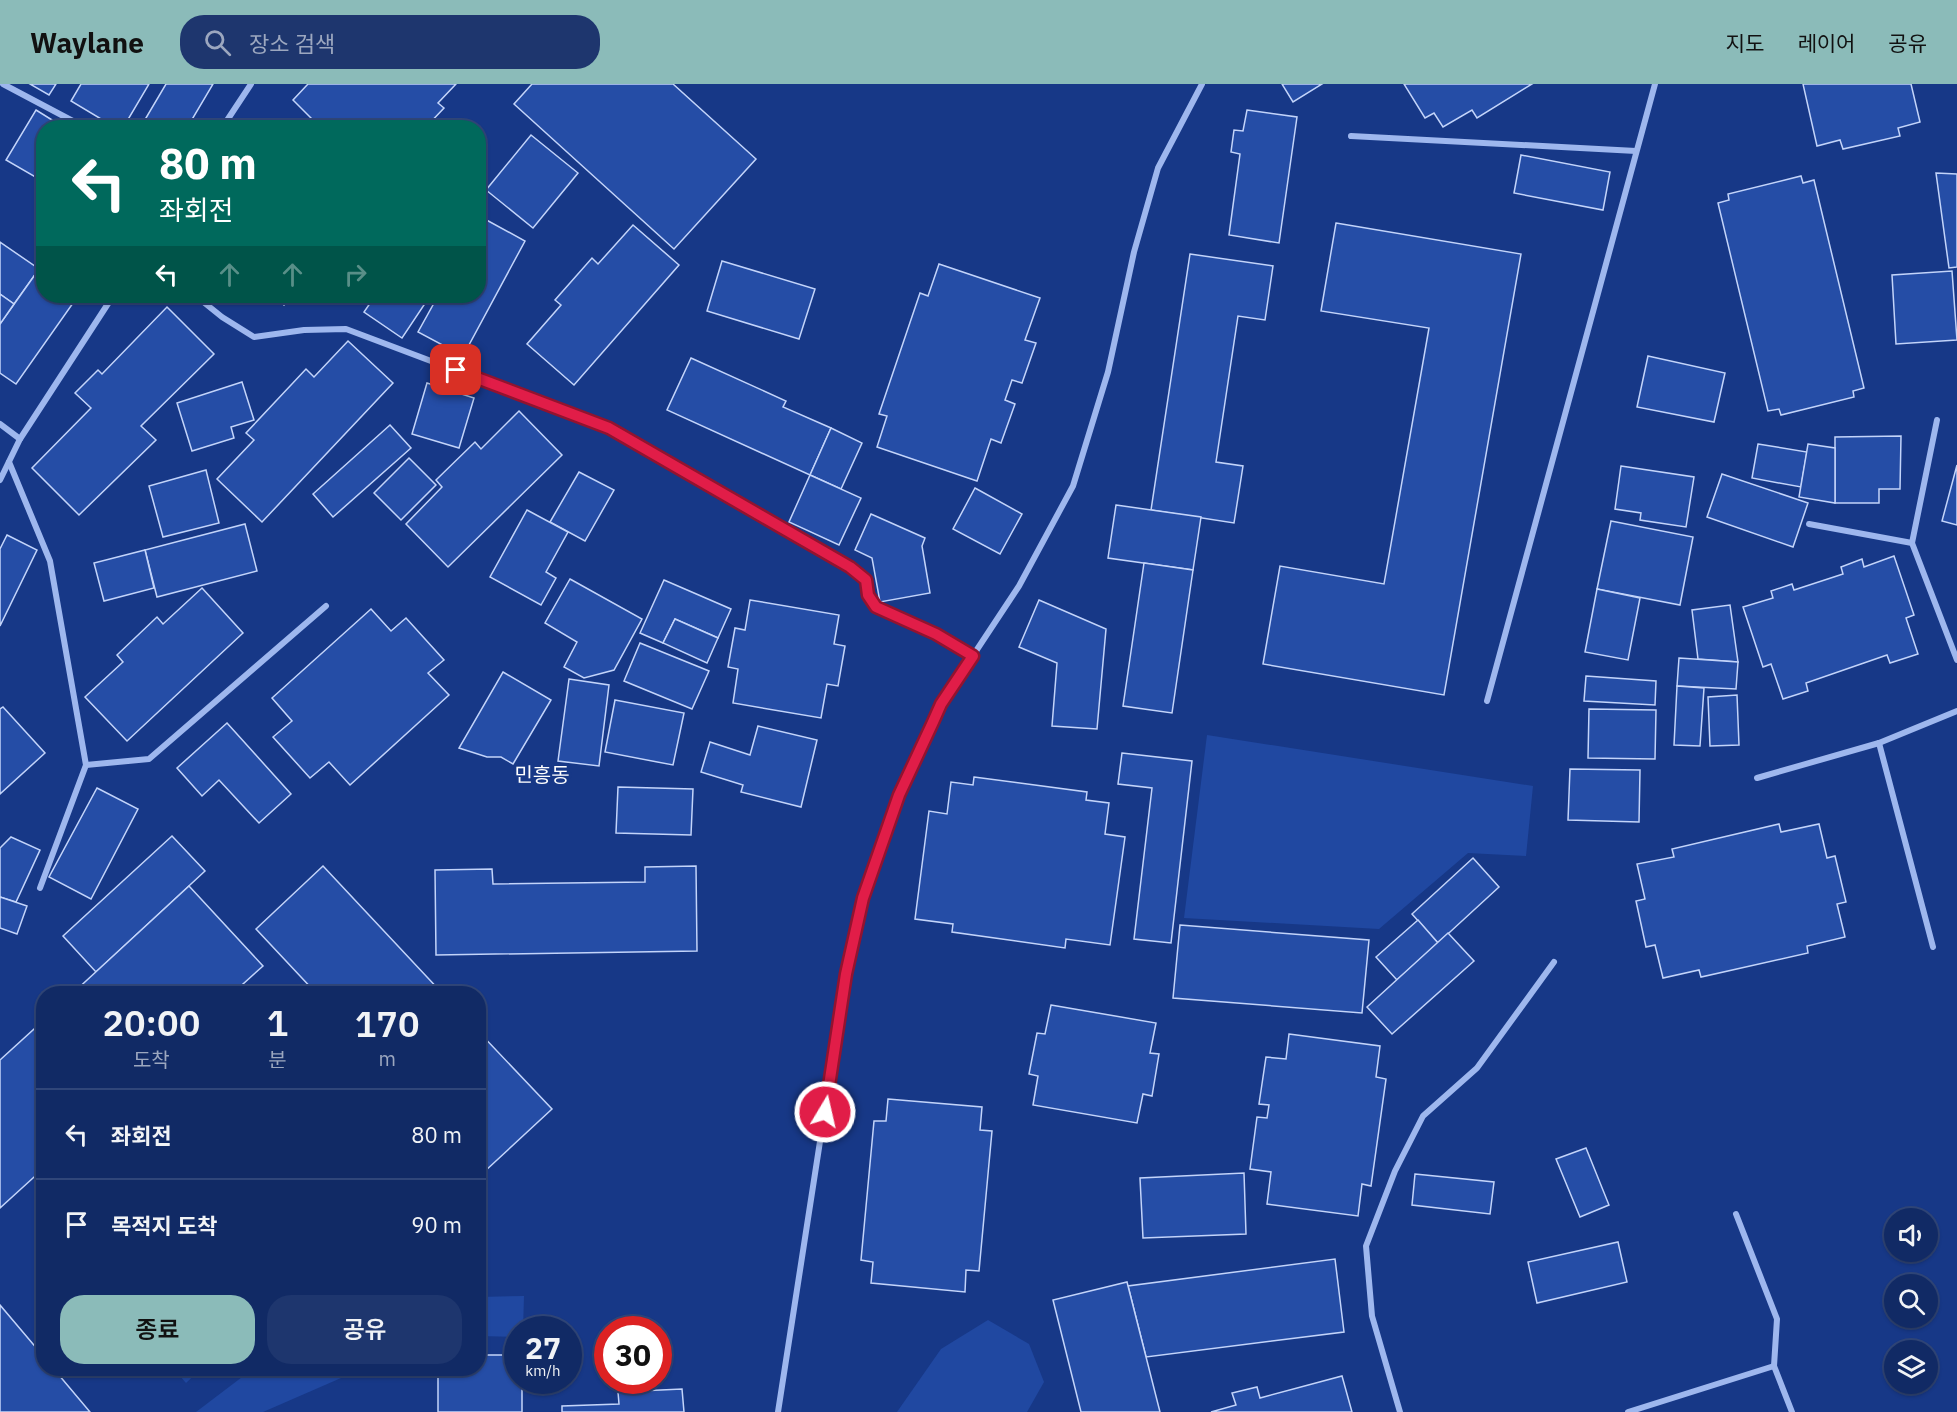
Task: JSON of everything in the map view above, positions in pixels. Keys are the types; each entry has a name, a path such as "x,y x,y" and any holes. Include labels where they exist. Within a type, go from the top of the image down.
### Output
{"street":[{"path":"3,84 71,120"},
{"path":"227,120 251,84"},
{"path":"778,1412 846,974 863,898 899,795 941,704 1019,586 1073,486 1108,372 1134,252 1158,168 1202,84"},
{"path":"1487,701 1655,84"},
{"path":"1351,136 1636,151"},
{"path":"0,480 20,439 108,303"},
{"path":"205,303 254,337 304,330 346,328 609,428 850,567 866,580 868,595 876,607 936,634 973,656"},
{"path":"1937,420 1912,543 1957,660"},
{"path":"0,424 20,439"},
{"path":"9,462 50,561 86,765 40,888"},
{"path":"1809,524 1912,543"},
{"path":"86,765 149,759 326,606"},
{"path":"1757,778 1879,742 1957,711"},
{"path":"1879,742 1933,947"},
{"path":"1400,1412 1372,1316 1366,1246 1395,1171 1424,1116 1477,1068 1554,962"},
{"path":"1736,1214 1777,1319 1774,1366 1792,1412"},
{"path":"1628,1412 1774,1366"}],"shaded area":[{"path":"1207,735 1533,786 1526,856 1468,853 1379,929 1184,918"},
{"path":"524,1296 523,1316 504,1316 504,1337 486,1336 486,1297"},
{"path":"988,1320 1029,1344 1044,1382 1027,1412 897,1412 941,1349"},
{"path":"180,1376 193,1376 186,1383"},
{"path":"243,1376 346,1376 263,1412 196,1412"}],"building":[{"path":"30,84 56,84 49,95"},
{"path":"81,84 149,84 128,120 103,120 71,101"},
{"path":"166,84 213,84 192,120 145,120"},
{"path":"308,84 456,84 438,103 444,108 433,120 313,120 293,100"},
{"path":"532,84 673,84 756,159 674,249 514,104"},
{"path":"1282,84 1322,84 1293,102"},
{"path":"1404,84 1532,84 1477,118 1472,110 1443,127 1434,113 1425,118"},
{"path":"1803,84 1911,84 1920,122 1898,128 1900,136 1843,149 1840,140 1817,146"},
{"path":"36,110 52,120 36,120 36,177 6,160"},
{"path":"1247,110 1297,117 1279,243 1229,235 1240,154 1231,152 1234,130 1243,131"},
{"path":"531,135 578,173 533,228 486,190"},
{"path":"1521,155 1610,172 1603,210 1514,193"},
{"path":"1936,173 1957,174 1957,267 1949,268"},
{"path":"1801,176 1803,183 1814,180 1864,388 1853,391 1854,397 1781,415 1779,409 1768,411 1718,203 1729,200 1728,194"},
{"path":"486,220 525,241 463,356 418,332 434,303 486,303"},
{"path":"1336,223 1521,254 1444,695 1263,664 1280,566 1384,584 1429,328 1321,311"},
{"path":"633,225 679,265 574,385 527,344 561,305 555,300 592,258 598,264"},
{"path":"0,242 36,267 36,273 14,304 0,294"},
{"path":"1190,254 1273,266 1265,320 1238,316 1216,462 1243,466 1234,523 1151,510"},
{"path":"722,261 815,289 799,339 707,311"},
{"path":"939,264 1040,298 1025,340 1036,343 1022,383 1012,380 1005,400 1015,404 1001,443 991,439 977,481 877,447 887,416 879,414 920,293 928,296"},
{"path":"1952,271 1957,340 1896,344 1892,275"},
{"path":"36,273 36,303 73,303 16,384 0,373 0,324"},
{"path":"0,294 14,304 0,324"},
{"path":"370,303 425,303 402,338 364,312"},
{"path":"167,307 214,354 141,426 156,440 79,515 32,468 91,408 75,393 98,370 102,374"},
{"path":"348,341 393,383 262,522 217,479 254,440 246,433 306,369 314,377"},
{"path":"1648,356 1725,373 1714,422 1637,407"},
{"path":"691,358 786,401 783,407 831,428 810,475 667,410"},
{"path":"242,382 254,420 231,427 234,438 192,451 177,403"},
{"path":"427,383 474,398 459,448 412,434"},
{"path":"519,411 562,455 448,567 406,524 442,487 436,480 475,442 481,449"},
{"path":"390,425 411,448 333,517 313,494"},
{"path":"831,428 862,443 841,489 810,475"},
{"path":"1901,436 1900,489 1879,489 1879,503 1835,503 1835,437"},
{"path":"1758,444 1807,452 1801,487 1752,478"},
{"path":"1808,444 1835,448 1835,503 1799,497"},
{"path":"409,458 436,485 401,520 374,493"},
{"path":"1957,465 1957,525 1942,521"},
{"path":"1621,466 1694,477 1686,527 1640,520 1641,513 1615,509"},
{"path":"206,470 219,523 163,537 149,486"},
{"path":"579,472 614,490 585,541 550,522"},
{"path":"1722,474 1808,503 1793,547 1707,517"},
{"path":"810,475 861,498 839,545 789,522"},
{"path":"975,488 1022,514 1000,554 953,529"},
{"path":"1116,505 1201,517 1193,570 1108,558"},
{"path":"527,510 568,532 546,572 556,578 541,605 490,577"},
{"path":"871,514 925,538 922,546 930,593 880,602 872,558 855,550"},
{"path":"1611,521 1693,537 1680,605 1597,589"},
{"path":"245,524 257,571 157,597 145,550"},
{"path":"7,535 37,550 0,626 0,549"},
{"path":"145,550 154,588 104,601 94,563"},
{"path":"1894,556 1914,615 1906,618 1918,654 1890,663 1887,655 1806,683 1808,691 1783,699 1771,664 1763,667 1743,607 1773,598 1771,591 1792,584 1794,590 1843,574 1841,567 1862,559 1864,567"},
{"path":"1144,563 1193,570 1172,713 1123,706"},
{"path":"570,579 642,619 614,670 584,678 564,667 577,642 545,623"},
{"path":"664,580 731,609 718,638 675,619 663,643 640,633"},
{"path":"202,588 243,633 127,741 85,697 123,662 117,655 157,617 163,624"},
{"path":"1597,589 1640,598 1628,660 1585,652"},
{"path":"750,600 839,615 834,644 845,646 838,686 827,684 821,718 733,703 738,669 728,667 735,628 745,630"},
{"path":"1039,600 1106,629 1097,729 1052,726 1057,663 1019,647"},
{"path":"1730,605 1738,662 1698,659 1692,610"},
{"path":"371,609 391,631 406,618 444,660 428,673 449,695 350,785 329,762 310,778 273,737 292,721 272,698"},
{"path":"675,619 718,638 707,663 663,643"},
{"path":"640,643 709,671 692,709 624,681"},
{"path":"1679,658 1738,662 1736,689 1677,686"},
{"path":"503,672 551,700 513,764 501,757 487,757 459,748"},
{"path":"1586,676 1656,681 1655,705 1584,701"},
{"path":"569,679 609,685 599,766 558,761"},
{"path":"1677,686 1704,688 1700,746 1674,745"},
{"path":"1737,695 1739,745 1710,746 1708,697"},
{"path":"615,700 684,713 673,765 605,752"},
{"path":"3,707 45,753 0,794 0,709"},
{"path":"1589,709 1656,710 1655,759 1588,758"},
{"path":"227,723 291,794 259,823 219,780 202,796 177,768"},
{"path":"758,726 817,740 801,807 741,792 743,785 701,772 710,742 750,755"},
{"path":"1122,753 1192,761 1171,943 1134,939 1152,788 1118,784"},
{"path":"1570,769 1640,770 1639,822 1568,820"},
{"path":"974,777 1087,792 1086,800 1109,803 1105,834 1125,837 1110,945 1066,939 1065,948 952,932 953,924 915,919 929,811 947,814 951,782 973,785"},
{"path":"618,787 693,789 691,835 616,833"},
{"path":"97,788 138,809 91,899 49,877"},
{"path":"1779,824 1781,832 1819,824 1827,858 1835,856 1846,902 1837,904 1845,937 1807,946 1808,953 1701,977 1699,970 1663,978 1655,945 1646,947 1636,901 1645,899 1637,864 1674,857 1672,849"},
{"path":"172,836 205,871 96,972 63,936"},
{"path":"11,837 40,850 16,902 0,897 0,848"},
{"path":"1473,858 1499,887 1438,943 1412,914"},
{"path":"323,866 435,986 309,986 256,929"},
{"path":"696,866 697,951 436,955 435,870 492,869 493,884 645,882 645,867"},
{"path":"189,886 263,966 241,986 81,986"},
{"path":"0,897 27,906 17,934 0,928"},
{"path":"1418,920 1438,943 1397,980 1376,957"},
{"path":"1180,925 1369,940 1362,1013 1173,998"},
{"path":"1448,933 1474,961 1392,1034 1367,1007"},
{"path":"1051,1005 1156,1023 1150,1053 1159,1054 1152,1096 1143,1094 1137,1123 1033,1105 1038,1076 1029,1074 1037,1033 1045,1034"},
{"path":"36,1027 36,1175 0,1208 0,1060"},
{"path":"1289,1034 1380,1046 1376,1077 1386,1079 1371,1186 1362,1184 1358,1216 1267,1204 1271,1172 1250,1169 1257,1117 1267,1118 1269,1105 1259,1104 1266,1057 1286,1059"},
{"path":"486,1039 552,1109 486,1170"},
{"path":"888,1099 982,1107 980,1130 992,1131 979,1271 966,1270 965,1292 871,1283 873,1262 861,1260 874,1121 886,1121"},
{"path":"1586,1148 1609,1205 1580,1217 1556,1159"},
{"path":"1244,1173 1246,1234 1143,1238 1140,1178"},
{"path":"1415,1174 1494,1182 1490,1214 1412,1205"},
{"path":"1618,1242 1627,1282 1537,1303 1528,1262"},
{"path":"1335,1259 1344,1332 1146,1357 1128,1286"},
{"path":"1127,1282 1160,1412 1081,1412 1053,1300"},
{"path":"0,1305 36,1348 36,1376 60,1376 90,1412 0,1412"},
{"path":"486,1355 504,1355 504,1394 522,1394 522,1412 438,1412 438,1376 486,1376"},
{"path":"1342,1376 1352,1412 1211,1412 1236,1405 1232,1393 1257,1387 1260,1398"},
{"path":"672,1389 682,1389 684,1412 562,1412 562,1406 619,1404 618,1394 672,1394"}],"district":[{"name":"민흥동","path":"542,774"}],"route":[{"path":"456,370 609,428 786,533 850,567 866,580 868,595 876,607 936,634 973,656 941,704 899,795 863,898 846,974 825,1112"}]}
